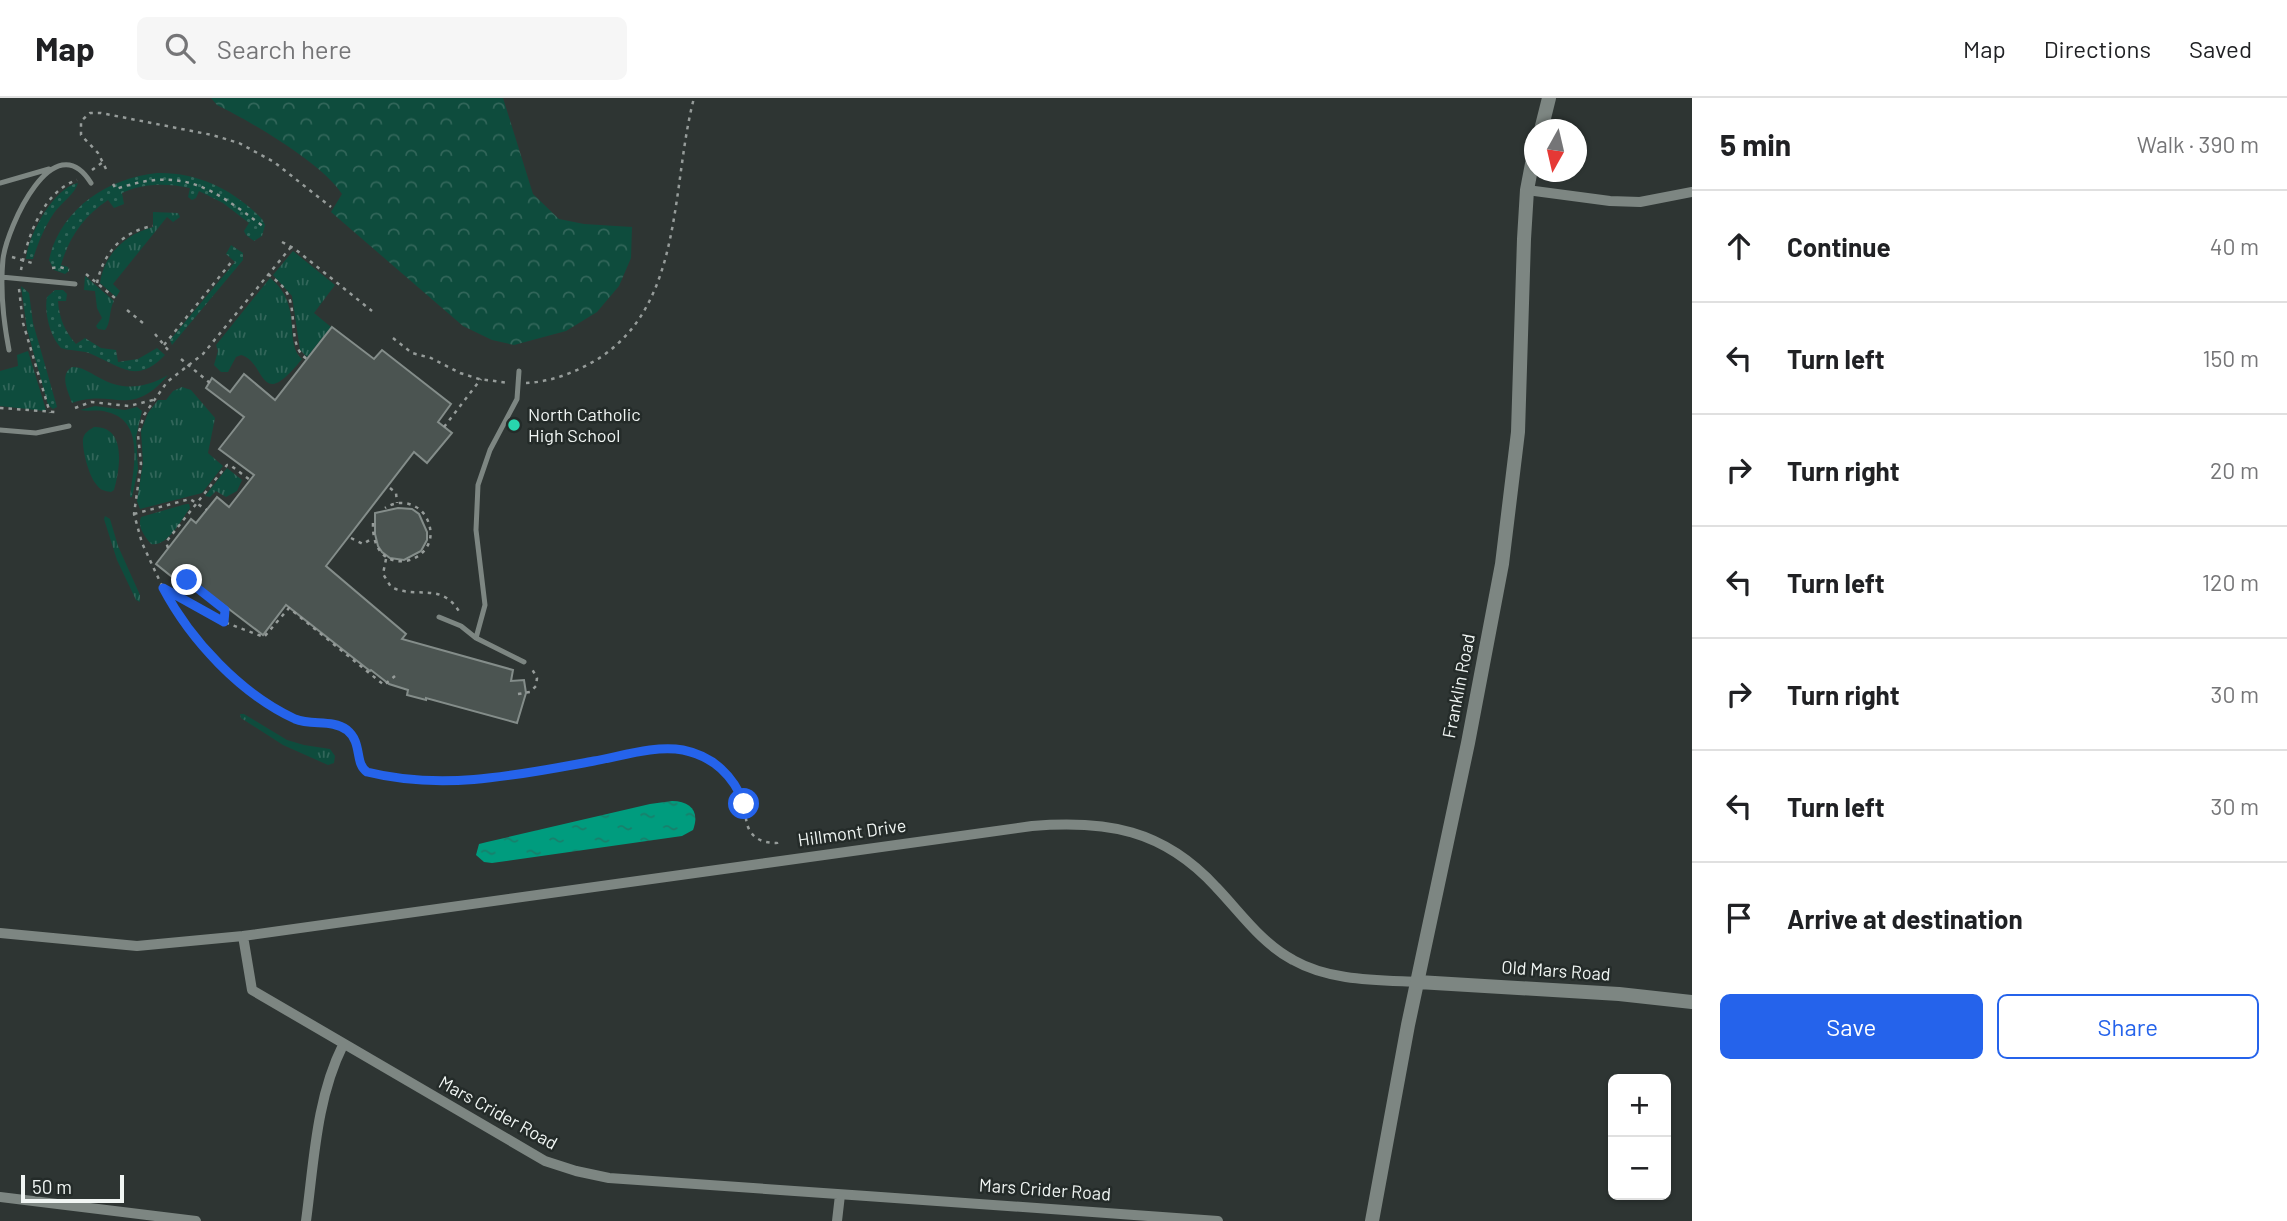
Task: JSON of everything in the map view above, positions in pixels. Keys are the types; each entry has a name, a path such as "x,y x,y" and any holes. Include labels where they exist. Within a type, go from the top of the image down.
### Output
{"street":[{"path":"1544,119 1549,98"},
{"name":"Franklin Road","path":"1372,1221 1488,644 1510,512 1518,432 1529,182"},
{"path":"1527,190 1610,201 1640,202 1692,192"},
{"name":"Hillmont Drive","path":"243,936 1032,826 1084,823 1107,826 1145,837 1176,853 1202,872 1265,940 1295,961 1354,979 1418,982"},
{"path":"0,933 137,946 243,936"},
{"name":"Mars Crider Road","path":"243,936 252,990 342,1045 545,1161 576,1171 609,1178 1218,1221"},
{"name":"Old Mars Road","path":"1418,982 1619,994 1692,1002"},
{"path":"306,1221 324,1092 342,1045"},
{"path":"837,1221 840,1195"},
{"path":"0,1198 195,1221"}],"lane":[{"path":"0,183 60,166 78,168 90,183"},
{"path":"9,350 2,318 3,255 11,229 34,187 41,177 52,169"},
{"path":"1,277 75,284"},
{"path":"476,638 485,605 476,530 478,485 491,450 517,399 519,371"},
{"path":"0,429 36,433 69,426"},
{"path":"439,617 524,662"}],"path":[{"path":"393,338 415,355 431,358 460,373 481,379 520,383 556,377 582,368 619,343 645,311 658,284 694,98"},
{"path":"106,169 98,153 81,135 79,129 85,115 95,112 212,135 239,144 274,162 331,207"},
{"path":"92,170 103,162"},
{"path":"113,184 116,189 162,179 196,185 226,199 264,227"},
{"path":"21,270 30,237 43,211 63,187 77,180"},
{"path":"97,283 104,261 115,246 132,232 153,226"},
{"path":"282,242 372,311"},
{"path":"290,247 203,354 167,382 141,421 141,464 134,514 142,543 163,588 200,642 227,670 256,694 297,720 335,725 350,733 358,746 361,767 367,772 424,781 474,780 544,771 654,751 684,750 706,758 727,774 741,798 750,831 760,840 777,843 778,847"},
{"path":"12,257 32,263"},
{"path":"164,345 233,260"},
{"path":"52,268 69,270"},
{"path":"86,274 115,298"},
{"path":"268,274 281,284 288,295 298,351 307,359"},
{"path":"19,286 23,323 50,413"},
{"path":"127,310 143,323"},
{"path":"155,334 169,350"},
{"path":"181,359 210,383"},
{"path":"444,427 481,379"},
{"path":"75,408 91,402 129,406 154,400"},
{"path":"0,408 56,412"},
{"path":"168,548 166,542 228,465 250,480"},
{"path":"390,488 396,493 397,503"},
{"path":"134,514 191,499 207,510"},
{"path":"373,523 373,538 377,549 386,558 397,562 411,561 424,551 430,539 429,524 421,510 412,505 397,503 385,508"},
{"path":"351,538 363,544 373,538"},
{"path":"386,558 383,574 389,586 404,592 430,591 447,598 460,612 464,628"},
{"path":"187,580 225,610 224,622"},
{"path":"163,588 224,622 266,637 289,608 384,685 395,676"},
{"path":"518,694 534,689 537,683 535,673 524,662"}],"green space":[{"path":"211,98 503,98 533,194 559,219 584,224 632,227 631,258 619,286 597,312 566,331 514,345 492,340 463,326 331,212 342,194 333,182 303,157 248,121 217,105"},
{"path":"157,173 201,179 227,191 262,219 265,225 262,236 254,241 244,231 249,223 223,203 199,191 192,200 188,197 190,188 173,185 147,186 122,193 124,204 114,208 108,200 92,213 78,228 64,255 61,265 68,267 69,271 65,274 54,270 49,260 55,242 75,211 104,189 139,176"},
{"path":"78,183 50,219 33,259 26,259 31,238 43,214 60,194"},
{"path":"153,212 178,213 180,217 173,222 167,217 113,284 120,291 116,297 100,283 106,263 125,240 153,227"},
{"path":"231,245 243,253 243,260 172,345 170,340 235,262 226,254"},
{"path":"293,251 335,285 314,313 331,327 307,357 300,350 292,296 273,275"},
{"path":"85,276 114,301 105,330 96,326 102,318 97,308 95,291 84,290"},
{"path":"270,278 287,300 294,343 302,359 278,383 270,384 249,359 241,355 236,357 228,372 221,372 214,365 218,351 216,345"},
{"path":"21,286 29,293 33,323 57,407 53,409 48,405 27,329"},
{"path":"55,290 63,290 67,294 66,301 58,301 59,307 63,324 76,344 85,338 101,348 116,350 118,362 138,359 157,348 165,355 155,364 136,371 119,367 89,353 61,348 51,331 46,310 47,297"},
{"path":"28,351 45,411 0,406 0,371 18,366 17,355"},
{"path":"72,367 124,386 150,383 168,375 155,389 132,400 87,399 72,403 65,379"},
{"path":"182,387 191,390 215,418 208,453 223,466 202,493 140,509 137,501 143,463 141,431 148,413 158,400 166,400 173,391"},
{"path":"95,406 125,410 137,407 142,411 136,437 138,469 132,497 132,435 119,417 104,411 80,410"},
{"path":"94,427 112,433 119,450 118,471 114,490 111,492 98,486 86,463 83,439"},
{"path":"227,468 242,480 237,491 226,497 216,491 210,497 205,496"},
{"path":"189,504 190,508 174,532 163,541 151,544 141,528 141,517"},
{"path":"105,516 110,519 118,546 140,595 140,602 136,600 117,560"},
{"path":"240,714 287,740 330,749 335,756 334,763 328,765 283,745 241,718"}],"water":[{"path":"672,801 689,805 694,813 693,830 682,836 492,863 484,862 476,855 479,844"}],"building":[{"path":"332,327 374,359 382,350 451,404 438,422 452,433 427,463 414,452 326,566 406,634 402,639 513,670 511,681 524,680 526,693 517,723 407,695 408,690 389,684 370,671 286,605 263,635 187,577 181,584 156,564 191,519 196,523 217,497 229,507 254,475 219,449 244,417 206,388 212,378 230,392 244,374 275,400"},
{"path":"398,508 412,509 419,514 427,532 427,540 421,551 404,560 390,558 382,552 375,534 375,513"}],"place":[{"name":"North Catholic High School","path":"514,425"}],"route":[{"path":"187,580 225,610 224,622 163,588 181,618 200,642 242,683 275,708 302,721 335,725 345,729 356,740 361,767 367,772 424,781 501,778 667,749 688,751 720,767 734,783 744,804"}]}
